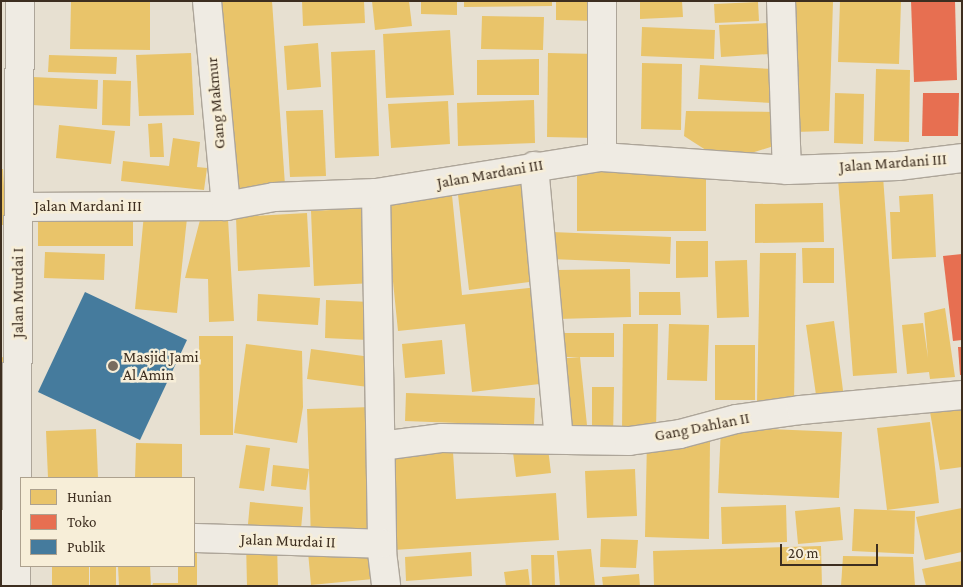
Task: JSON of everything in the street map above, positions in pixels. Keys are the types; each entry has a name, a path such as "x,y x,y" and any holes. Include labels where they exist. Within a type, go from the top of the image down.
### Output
{"street":[{"name":"Jalan Murdai I","path":"16,586 19,538 9,424 19,207 10,143 20,1"},
{"name":"Gang Makmur","path":"207,1 226,206"},
{"path":"602,1 602,157"},
{"path":"781,1 787,170"},
{"name":"Jalan Mardani III","path":"19,207 226,206 274,197 376,193 534,166 602,157 787,170 898,166 962,158"},
{"path":"534,166 559,439"},
{"path":"376,193 382,446 382,544 386,586"},
{"name":"Gang Dahlan II","path":"382,446 442,438 629,440 680,434 736,419 802,410 962,395"},
{"name":"Jalan Murdai II","path":"195,538 382,544"}],"building: Hunian":[{"path":"71,1 150,1 150,50 70,49"},
{"path":"216,1 272,1 285,185 230,189"},
{"path":"302,1 364,1 365,23 303,26"},
{"path":"372,1 409,1 412,26 375,30"},
{"path":"421,1 457,1 457,15 421,14"},
{"path":"464,1 552,1 552,6 464,7"},
{"path":"556,1 599,1 598,21 556,20"},
{"path":"640,1 682,1 683,17 640,19"},
{"path":"786,1 833,1 829,131 794,132"},
{"path":"840,1 901,2 899,64 838,62"},
{"path":"758,2 759,21 715,23 714,4"},
{"path":"482,16 544,17 543,50 481,49"},
{"path":"769,23 770,54 721,57 719,25"},
{"path":"642,27 715,30 714,59 641,56"},
{"path":"450,30 454,95 386,98 383,34"},
{"path":"318,43 321,87 287,90 284,46"},
{"path":"375,50 379,156 335,158 331,52"},
{"path":"191,53 194,115 139,116 136,55"},
{"path":"548,53 598,54 596,138 547,137"},
{"path":"49,55 117,57 116,74 48,72"},
{"path":"539,59 539,95 477,95 477,60"},
{"path":"642,63 682,64 681,130 641,129"},
{"path":"700,65 773,69 772,103 698,99"},
{"path":"876,69 910,70 909,142 874,141"},
{"path":"33,77 98,80 97,109 32,105"},
{"path":"103,80 131,81 130,126 102,125"},
{"path":"835,93 864,94 863,144 834,143"},
{"path":"534,100 535,143 458,146 457,103"},
{"path":"448,101 450,144 391,148 388,104"},
{"path":"323,110 326,176 290,177 286,111"},
{"path":"686,111 776,112 777,145 748,154 712,154 684,136"},
{"path":"162,123 164,157 150,157 148,124"},
{"path":"59,125 115,131 111,164 56,158"},
{"path":"173,138 200,142 197,167 207,168 204,190 121,181 123,161 169,166"},
{"path":"577,168 706,168 706,231 577,231"},
{"path":"1,169 3,169 6,225 1,225"},
{"path":"883,176 897,373 853,376 838,179"},
{"path":"524,178 537,281 469,290 457,186"},
{"path":"933,194 936,257 892,259 890,212 900,212 899,196"},
{"path":"452,195 462,295 538,287 548,383 472,392 465,324 398,331 385,202"},
{"path":"823,203 824,242 755,243 755,204"},
{"path":"371,208 374,283 314,286 311,211"},
{"path":"307,213 310,267 238,271 236,217"},
{"path":"144,214 187,218 177,313 135,309"},
{"path":"38,219 133,220 133,246 38,246"},
{"path":"228,219 234,321 209,322 208,279 185,278 200,220"},
{"path":"552,232 671,237 670,264 551,259"},
{"path":"676,241 708,241 708,277 676,278"},
{"path":"802,248 834,248 834,283 803,283"},
{"path":"45,252 105,254 104,280 44,278"},
{"path":"760,253 796,253 794,404 757,403"},
{"path":"747,260 749,317 717,318 715,261"},
{"path":"630,269 631,317 557,319 556,270"},
{"path":"639,292 680,292 681,315 639,315"},
{"path":"258,294 320,298 318,325 257,321"},
{"path":"326,300 370,302 368,340 325,338"},
{"path":"945,308 955,377 930,379 929,372 907,374 902,325 923,323 928,358 924,313"},
{"path":"834,321 844,398 817,402 806,325"},
{"path":"623,324 658,324 656,431 622,430"},
{"path":"669,324 709,325 707,381 667,380"},
{"path":"563,333 614,333 614,357 563,357"},
{"path":"199,336 233,336 233,435 200,435"},
{"path":"442,340 445,374 405,378 402,344"},
{"path":"246,344 302,351 303,407 297,443 234,433"},
{"path":"715,345 755,345 755,400 715,400"},
{"path":"311,349 371,357 368,387 307,379"},
{"path":"1,357 7,358 2,382 1,382"},
{"path":"580,357 588,435 564,438 556,359"},
{"path":"592,387 614,387 613,436 592,436"},
{"path":"406,393 535,398 534,426 405,421"},
{"path":"372,407 376,538 311,541 307,409"},
{"path":"962,407 962,467 940,470 930,412"},
{"path":"930,422 939,503 887,510 877,428"},
{"path":"721,427 842,432 839,498 718,493"},
{"path":"96,429 98,477 48,477 46,431"},
{"path":"1,433 5,469 1,469"},
{"path":"547,440 551,473 516,477 512,444"},
{"path":"647,440 710,441 709,539 645,537"},
{"path":"136,443 182,444 182,477 135,477"},
{"path":"246,445 270,448 264,491 239,488"},
{"path":"453,452 456,499 556,493 559,540 393,550 387,456"},
{"path":"273,465 309,469 306,490 271,486"},
{"path":"635,469 637,516 587,518 585,471"},
{"path":"250,502 303,507 300,540 247,535"},
{"path":"786,505 787,542 722,544 721,507"},
{"path":"840,507 843,540 798,544 795,511"},
{"path":"962,508 962,552 925,560 916,517"},
{"path":"854,509 915,511 914,554 852,551"},
{"path":"601,539 638,540 636,568 600,567"},
{"path":"277,541 278,586 247,586 246,542"},
{"path":"369,546 373,579 311,585 308,552"},
{"path":"821,546 822,586 654,586 653,551"},
{"path":"591,549 595,586 560,586 557,551"},
{"path":"195,550 197,550 197,586 152,586 153,583 178,583 178,567 195,567"},
{"path":"471,552 472,576 406,581 405,557"},
{"path":"531,555 554,555 555,586 532,586"},
{"path":"843,556 913,557 915,586 841,586"},
{"path":"962,561 962,586 926,586 922,569"},
{"path":"52,567 89,567 89,586 52,586"},
{"path":"90,567 116,567 116,586 90,586"},
{"path":"118,567 150,567 151,586 119,586"},
{"path":"528,569 530,586 506,586 504,572"},
{"path":"639,574 640,586 603,586 602,577"}],"building: Toko":[{"path":"911,1 955,1 957,80 914,82"},
{"path":"923,93 959,93 958,136 922,136"},
{"path":"962,254 962,340 953,341 943,256"},
{"path":"958,347 962,347 962,375 960,375"}],"building: Publik":[{"name":"Masjid Jami Al Amin","path":"85,292 187,340 140,440 38,392"}],"place":[{"name":"Masjid Jami Al Amin","path":"113,366"}]}
